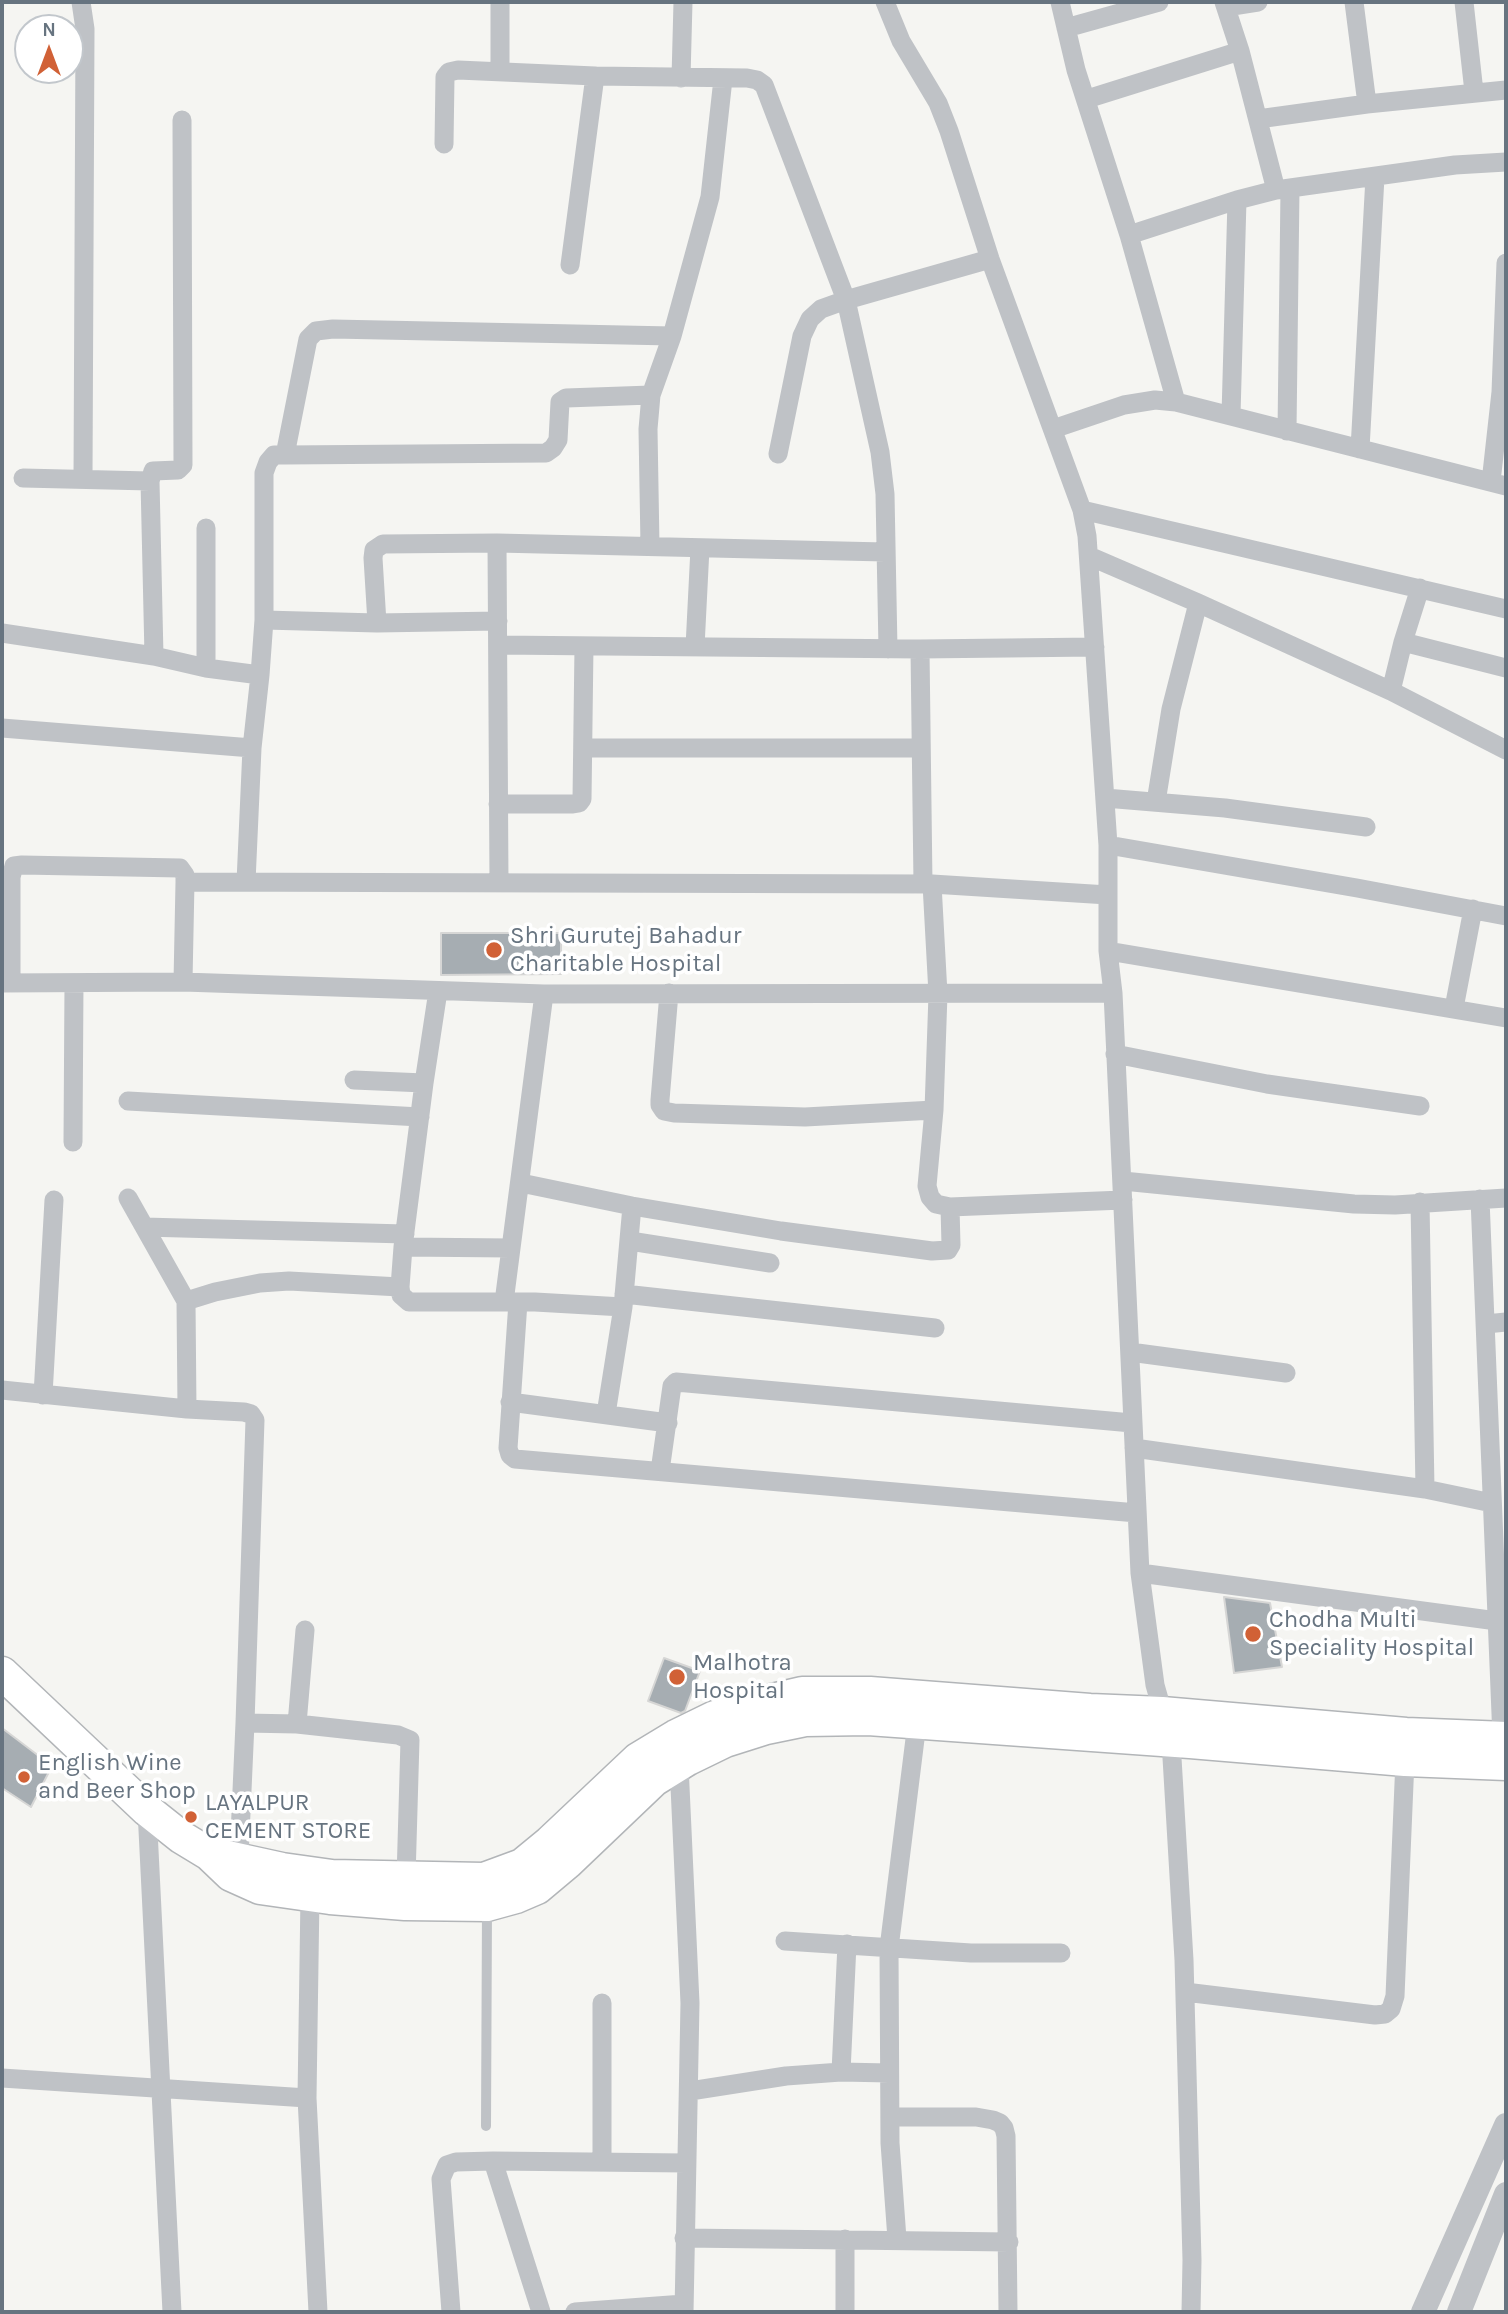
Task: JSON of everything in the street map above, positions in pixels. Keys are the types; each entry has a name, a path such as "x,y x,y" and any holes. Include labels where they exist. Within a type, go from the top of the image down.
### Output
{"highway":[{"path":"2,1673 147,1810 181,1837 224,1856 282,1869 332,1876 484,1879 522,1865 638,1759 676,1736 715,1717 791,1696 825,1692 1090,1710 1167,1727 1405,1760 1505,1747"},
{"path":"224,1856 231,1875 260,1888 405,1904 487,1905 537,1888 654,1780 679,1765 725,1741 766,1728 805,1720 868,1719 917,1723 1406,1734 1505,1747"}],"street":[{"path":"82,2 85,29 83,479"},
{"path":"500,2 500,71"},
{"path":"681,78 683,2"},
{"path":"885,2 901,41 938,103 949,131 990,259 1082,510 1090,556 1108,845 1108,951 1113,993 1140,1573 1155,1685 1167,1727 1185,1992 1191,2312"},
{"path":"1060,2 1176,402"},
{"path":"1066,28 1159,2"},
{"path":"1258,2 1225,5 1258,119 1283,190 1287,431"},
{"path":"1354,2 1367,104"},
{"path":"1464,2 1474,92"},
{"path":"1087,99 1240,51"},
{"path":"444,144 445,77 449,72 458,70 757,80 764,85 846,300 884,471 888,649"},
{"path":"570,265 595,76"},
{"path":"650,546 648,429 651,395 672,336 710,197 723,79"},
{"path":"1258,119 1367,104 1506,90"},
{"path":"154,656 150,481 153,471 178,470 183,465 182,121"},
{"path":"1129,235 1237,200 1283,190 1455,165 1506,162"},
{"path":"1360,449 1374,177"},
{"path":"1231,415 1237,200"},
{"path":"778,454 802,336 810,319 821,309 846,300 990,259"},
{"path":"1053,429 1124,405 1155,400 1176,402 1498,484 1504,392 1506,263"},
{"path":"285,455 308,339 316,331 333,329 672,336"},
{"path":"246,882 252,748 264,620 264,473 268,462 274,455 546,453 558,440 560,402 566,398 651,395"},
{"path":"23,478 150,481"},
{"path":"1082,510 1506,609"},
{"path":"206,528 206,667"},
{"path":"377,623 373,558 374,550 383,544 497,543 886,552"},
{"path":"497,543 499,883"},
{"path":"695,647 700,548"},
{"path":"1090,556 1391,691 1506,750"},
{"path":"1391,691 1420,588"},
{"path":"1156,802 1171,709 1198,603"},
{"path":"264,620 377,623 498,621"},
{"path":"2,633 260,675"},
{"path":"1403,642 1506,668"},
{"path":"498,645 888,649 1095,647"},
{"path":"498,804 579,803 583,795 584,646"},
{"path":"920,649 921,748 928,884 938,995 934,1110 927,1186 930,1197 936,1204 950,1207 1123,1191 1395,1205 1506,1198"},
{"path":"2,728 252,748"},
{"path":"583,748 921,748"},
{"path":"1105,798 1226,808 1366,827"},
{"path":"1108,845 1506,916"},
{"path":"183,982 185,874 180,868 14,866 10,877 6,983 183,982 544,994 1113,993"},
{"path":"185,882 928,884 1108,895"},
{"path":"1454,1008 1473,909"},
{"path":"1108,951 1506,1018"},
{"path":"73,1142 74,983"},
{"path":"438,991 404,1241 400,1287 401,1295 408,1302 624,1301 934,1328"},
{"path":"669,993 660,1100 664,1111 805,1117 934,1110"},
{"path":"544,994 511,1248 510,1455 515,1459 1137,1513"},
{"path":"1115,1054 1267,1084 1420,1106"},
{"path":"354,1080 424,1083"},
{"path":"128,1101 420,1117"},
{"path":"521,1183 632,1206 781,1231 932,1251 948,1250 950,1207"},
{"path":"128,1198 186,1301 187,1409"},
{"path":"1480,1199 1497,1621 1505,1747"},
{"path":"43,1395 54,1200"},
{"path":"1420,1202 1425,1489"},
{"path":"606,1414 624,1301 632,1206"},
{"path":"144,1227 511,1248"},
{"path":"630,1241 771,1264"},
{"path":"186,1301 215,1292 276,1281 400,1287"},
{"path":"1486,1324 1506,1322"},
{"path":"1130,1352 1286,1373"},
{"path":"660,1471 672,1387 676,1382 685,1381 1132,1423"},
{"path":"2,1390 187,1409 244,1412 251,1414 255,1420 245,1723 224,1856"},
{"path":"510,1402 668,1423"},
{"path":"1133,1448 1425,1489 1492,1503"},
{"path":"1140,1573 1497,1621"},
{"path":"297,1724 305,1630"},
{"path":"245,1723 297,1724 398,1735 410,1740 406,1878"},
{"path":"897,2239 890,2117 889,1948 917,1723"},
{"path":"1185,1992 1375,2015 1385,2014 1391,2009 1395,1996 1405,1760"},
{"path":"575,2312 684,2308 690,2003 679,1765"},
{"path":"147,1810 172,2312"},
{"path":"310,1895 307,2098 318,2312"},
{"path":"785,1941 971,1954 1061,1954"},
{"path":"841,2072 847,1944"},
{"path":"602,2003 602,2161"},
{"path":"690,2091 768,2078 841,2072 889,2073"},
{"path":"2,2078 307,2098"},
{"path":"890,2117 976,2118 1000,2123 1006,2136 1009,2312"},
{"path":"1423,2312 1506,2125"},
{"path":"451,2312 441,2179 442,2171 447,2165 456,2162 492,2161 686,2163"},
{"path":"492,2161 541,2312"},
{"path":"1459,2312 1506,2194"},
{"path":"684,2238 1009,2242"},
{"path":"845,2239 845,2312"}],"lane":[{"path":"486,2126 487,1905"}],"building":[{"path":"441,933 561,933 561,974 441,975"},
{"path":"1224,1597 1270,1603 1282,1667 1234,1673"},
{"path":"664,1658 700,1671 685,1711 681,1713 648,1701"},
{"name":"English Wine and Beer Shop","path":"2,1728 52,1766 31,1807 2,1788"}],"place":[{"name":"Shri Gurutej Bahadur Charitable Hospital","path":"494,950"},
{"name":"Chodha Multi Speciality Hospital","path":"1253,1634"},
{"name":"Malhotra Hospital","path":"677,1677"},
{"name":"English Wine and Beer Shop","path":"24,1777"},
{"name":"LAYALPUR CEMENT STORE","path":"191,1817"}]}
